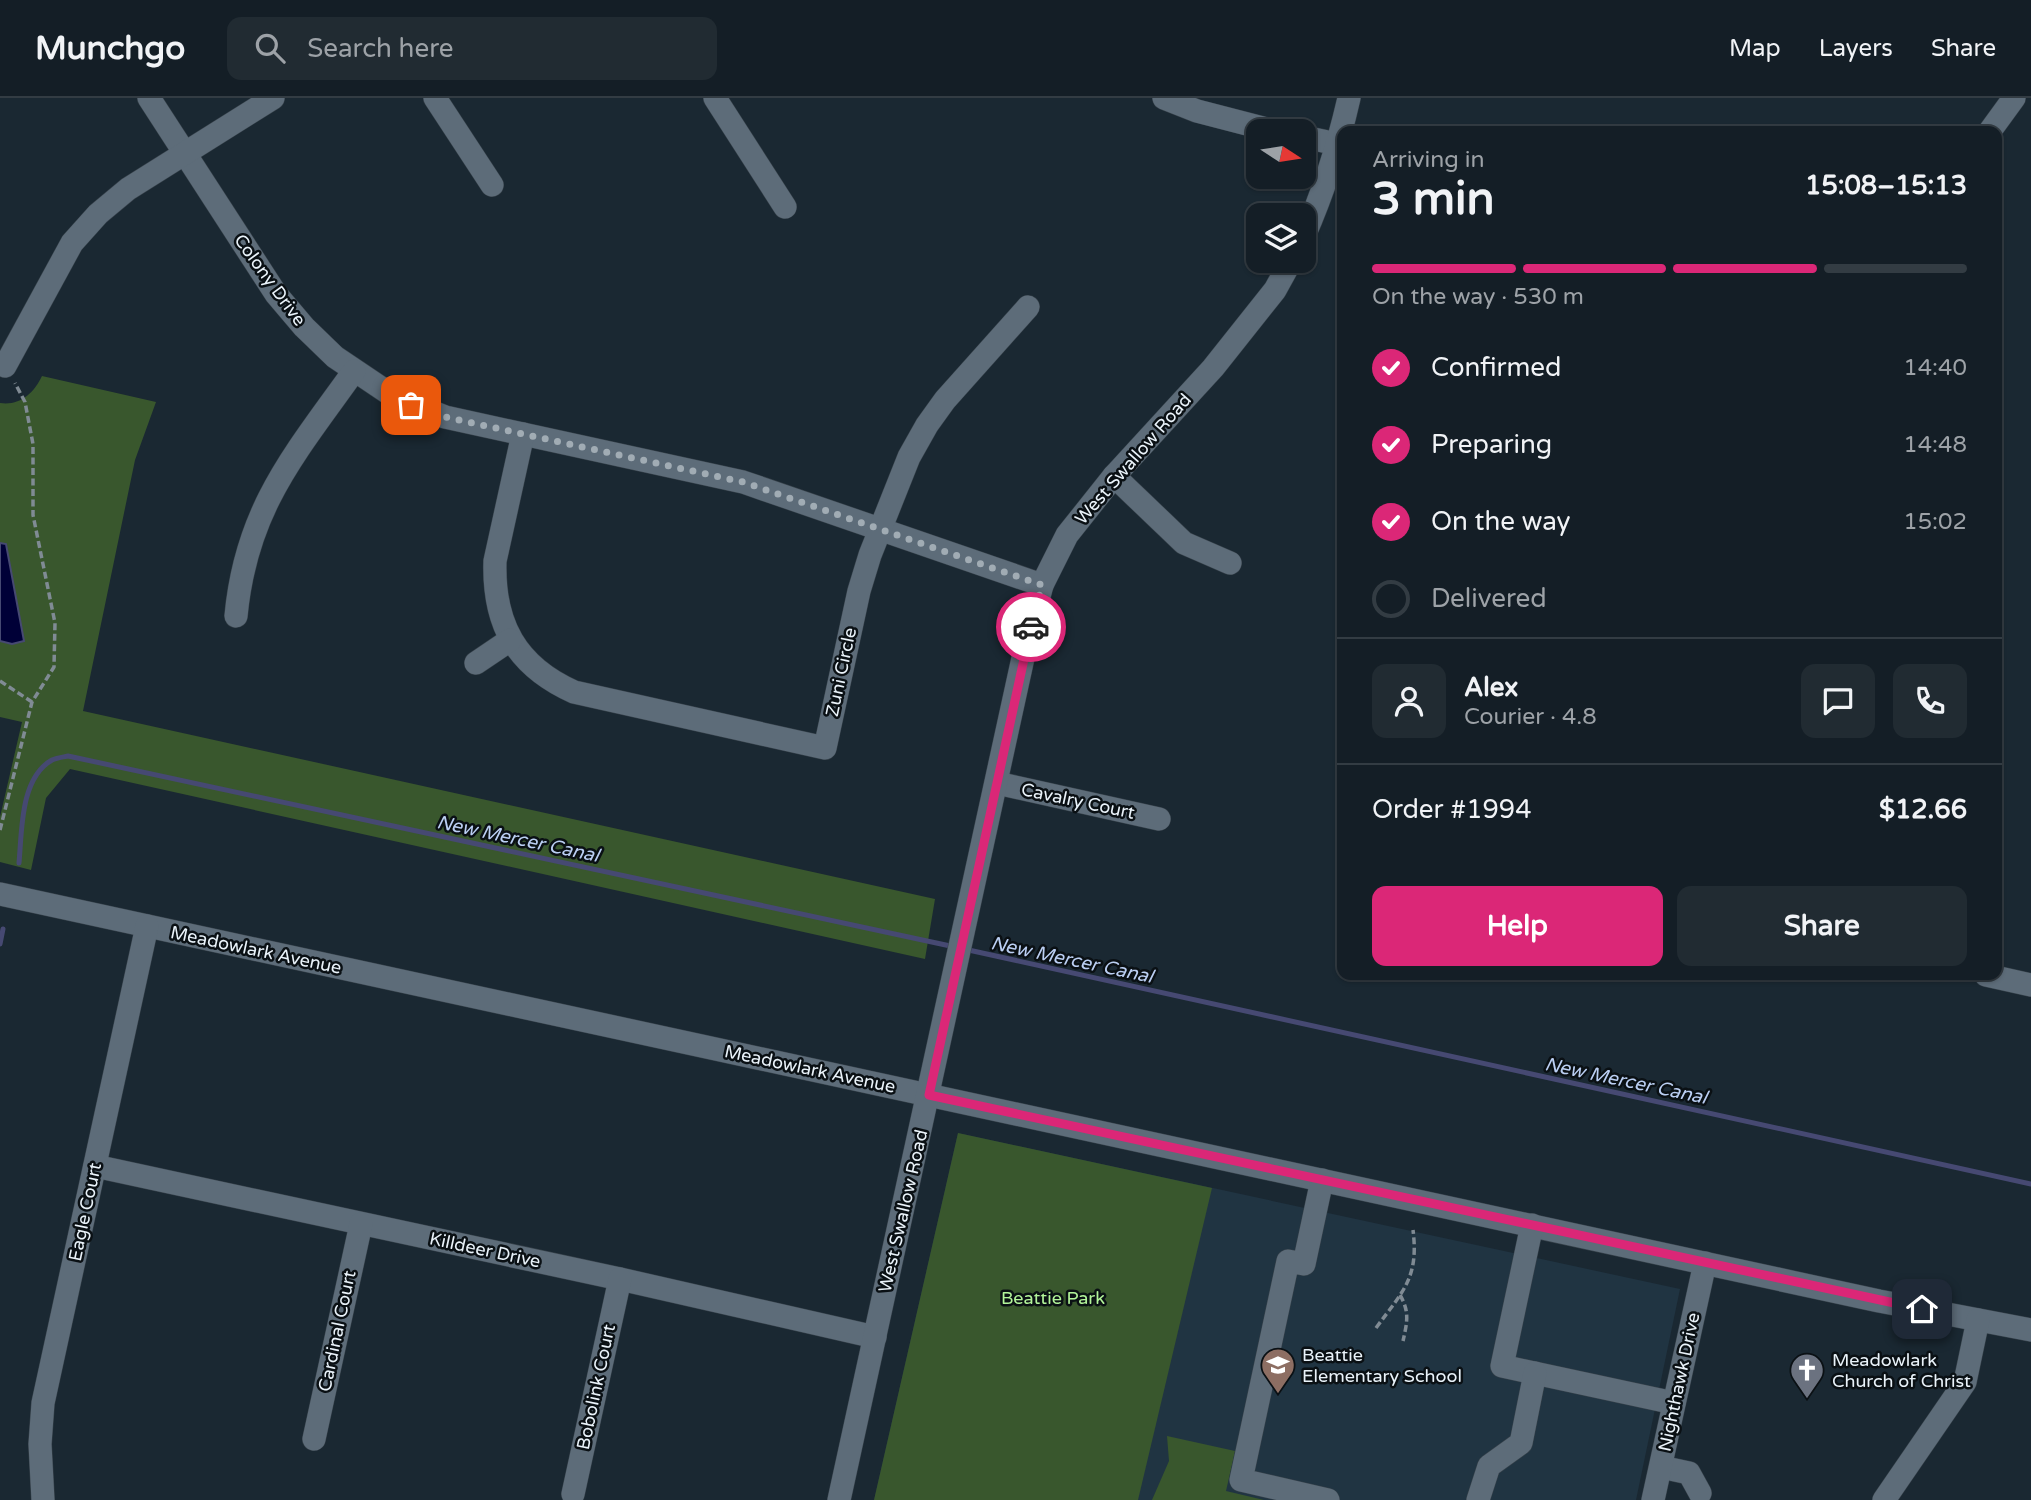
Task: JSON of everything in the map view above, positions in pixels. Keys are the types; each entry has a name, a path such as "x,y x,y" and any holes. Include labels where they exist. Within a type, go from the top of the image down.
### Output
{"street":[{"name":"Colony Drive","path":"149,98 276,294 304,327 354,371 411,405 445,417 743,482 1042,585"},
{"path":"5,366 72,243 98,214 128,189 273,98"},
{"path":"435,98 492,185"},
{"path":"715,98 785,206"},
{"path":"1164,98 1197,111 1246,124"},
{"path":"1344,126 1349,98"},
{"path":"1994,126 2014,98"},
{"path":"1316,140 1337,144"},
{"path":"1316,209 1337,153"},
{"name":"West Swallow Road","path":"839,1500 1023,658 1042,585 1067,535 1114,476 1213,368 1275,289 1284,273"},
{"name":"Zuni Circle","path":"523,434 495,561 496,599 510,640 537,671 574,692 825,748 859,591 909,457 945,400 1028,307"},
{"path":"236,616 246,554 271,492 290,459 354,371"},
{"path":"1114,476 1184,543 1230,564"},
{"path":"476,663 510,640"},
{"name":"Cavalry Court","path":"997,783 1159,819"},
{"name":"Meadowlark Avenue","path":"0,894 1705,1263 2031,1330"},
{"name":"Eagle Court","path":"43,1500 40,1444 43,1403 147,926"},
{"path":"2002,979 2031,985"},
{"name":"Killdeer Drive","path":"95,1166 620,1279 874,1337"},
{"path":"1322,1180 1304,1265 1288,1261 1241,1480 1328,1500"},
{"name":"Cardinal Court","path":"314,1439 361,1224"},
{"path":"1532,1225 1502,1366 1674,1402"},
{"name":"Nighthawk Drive","path":"1653,1500 1705,1263"},
{"name":"Bobolink Court","path":"573,1494 620,1279"},
{"path":"1884,1500 1965,1382 1978,1320"},
{"path":"1478,1500 1489,1466 1521,1443 1535,1373"},
{"path":"1661,1467 1689,1473 1700,1493"}],"path":[{"path":"0,830 32,702 54,667 55,623 33,515 33,443 25,402 5,366"},
{"path":"0,681 32,702"},
{"path":"1377,1328 1407,1285 1413,1270 1413,1230"},
{"path":"1400,1295 1409,1317 1403,1341"}],"shaded area":[{"path":"0,543 6,544 24,641 12,644 0,641"},
{"name":"Beattie Elementary School","path":"958,1133 1680,1289 1636,1500 874,1500"}],"green space":[{"path":"42,376 156,402 135,460 83,711 935,899 925,959 70,769 46,798 31,870 0,862 0,817 22,722 0,717 0,403 14,402 25,397 35,388"},
{"name":"Beattie Park","path":"958,1133 1212,1188 1138,1500 874,1500"},
{"path":"1167,1436 1235,1451 1226,1491 1264,1500 1152,1500 1169,1461"}],"waterway":[{"name":"New Mercer Canal","path":"19,863 22,821 28,792 42,768 52,760 68,756 955,947"},
{"name":"New Mercer Canal","path":"0,944 3,929"},
{"name":"New Mercer Canal","path":"964,949 2031,1184"}],"way so far":[{"path":"411,405 445,417 743,482 1042,585 1031,627"}],"place":[{"name":"Beattie Elementary School","path":"1278,1395"},
{"name":"Meadowlark Church of Christ","path":"1807,1400"}],"route":[{"path":"1031,627 929,1095 1922,1309"}]}
